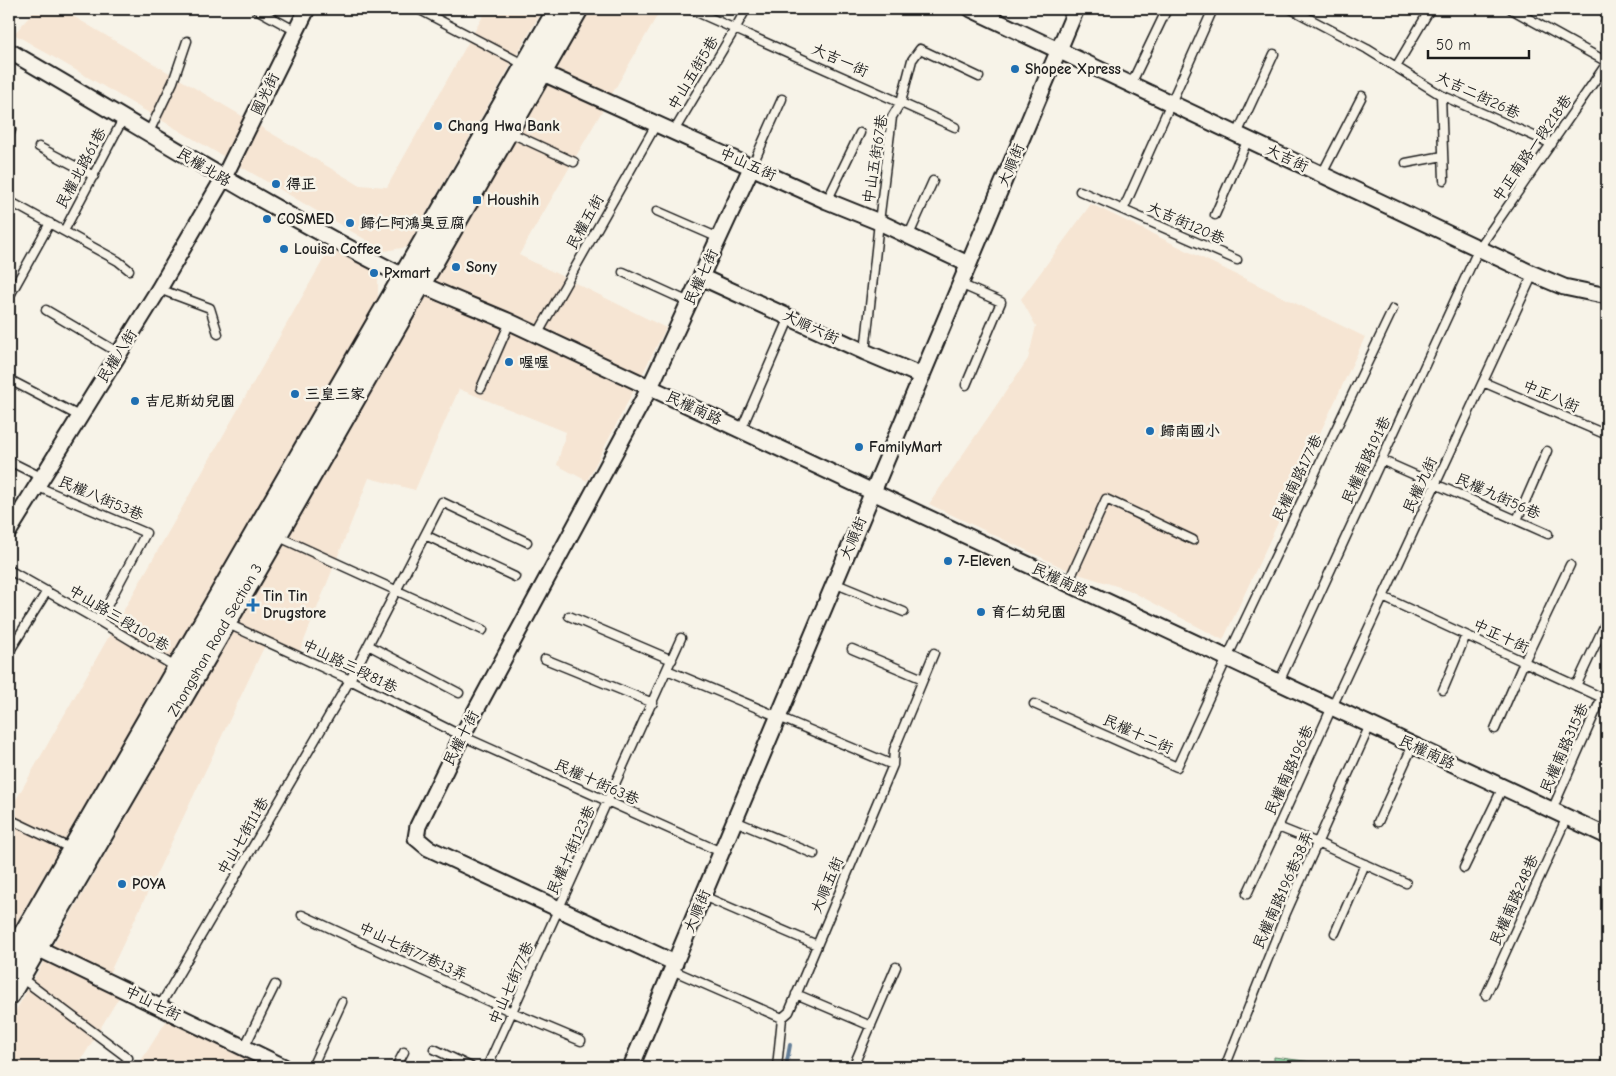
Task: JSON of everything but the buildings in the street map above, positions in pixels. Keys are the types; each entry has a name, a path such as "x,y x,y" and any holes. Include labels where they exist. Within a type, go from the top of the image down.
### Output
{"main road":[{"path":"411,280 507,131 559,9"},
{"path":"411,280 534,69 577,9"},
{"name":"Zhongshan Road Section 3","path":"24,941 225,623 276,535 411,280"},
{"name":"Zhongshan Road Section 3","path":"11,977 24,941 73,850 178,669 411,280"}],"street":[{"name":"國光街","path":"223,179 307,9"},
{"name":"大吉街","path":"971,9 1533,274 1564,287 1607,296"},
{"name":"大順街","path":"631,1067 1076,9"},
{"name":"民權北路","path":"9,51 223,179 305,225 411,280"},
{"name":"中山五街","path":"534,69 879,222 968,264"},
{"name":"民權七街","path":"650,387 752,166"},
{"name":"民權八街","path":"11,522 39,481 159,289 223,179"},
{"name":"大順六街","path":"701,278 922,376"},
{"name":"民權南路","path":"411,280 510,322 650,387 1607,836"},
{"name":"民權十街","path":"650,387 462,736 418,826 416,838 428,848 673,966"},
{"name":"中山七街","path":"24,941 284,1067"}],"lane":[{"path":"256,9 296,30"},
{"path":"418,9 534,69"},
{"name":"大吉一街","path":"690,9 955,126"},
{"path":"735,29 746,9"},
{"path":"1130,84 1167,9"},
{"name":"大吉街120巷","path":"1123,210 1213,9"},
{"name":"大吉二街26巷","path":"1291,9 1366,49 1441,95 1552,144"},
{"path":"1511,9 1607,63"},
{"path":"1396,67 1429,11"},
{"name":"中山五街5巷","path":"674,131 735,29"},
{"path":"148,134 173,82 186,41"},
{"name":"中山五街67巷","path":"865,352 892,117 901,102 912,60 920,49 979,77"},
{"path":"1215,214 1274,54"},
{"name":"中正南路一段218巷","path":"1479,248 1607,63"},
{"path":"1441,95 1444,180"},
{"path":"1322,174 1362,96"},
{"path":"752,166 782,99"},
{"name":"民權北路61巷","path":"64,231 123,119"},
{"name":"民權五街","path":"538,335 657,123"},
{"path":"507,131 574,162"},
{"path":"827,200 860,133"},
{"path":"38,146 94,176"},
{"path":"1406,163 1443,156"},
{"path":"908,237 932,181"},
{"name":"大吉街120巷","path":"1080,191 1237,260"},
{"path":"9,201 118,261 129,270"},
{"path":"657,210 719,238"},
{"name":"民權北路61巷","path":"9,297 50,222"},
{"name":"民權南路191巷","path":"1279,682 1479,248"},
{"path":"623,272 689,302"},
{"name":"民權九街","path":"1332,707 1533,274"},
{"path":"960,284 1001,302 966,385"},
{"path":"159,289 210,308 218,334"},
{"name":"民權南路177巷","path":"1226,658 1393,309"},
{"path":"46,310 119,353"},
{"path":"741,430 790,317"},
{"path":"481,388 510,322"},
{"path":"10,380 79,416"},
{"name":"中正八街","path":"1483,382 1607,435"},
{"path":"1517,520 1547,451"},
{"name":"民權九街56巷","path":"1381,460 1548,534"},
{"path":"9,461 39,481"},
{"name":"民權八街53巷","path":"39,481 146,532 99,621"},
{"path":"1068,584 1106,499 1193,540"},
{"name":"中山七街11巷","path":"160,1006 350,680 442,502 527,542"},
{"path":"276,535 483,630"},
{"path":"426,535 515,577"},
{"path":"1495,729 1570,565"},
{"name":"中山路三段100巷","path":"9,570 178,669"},
{"path":"834,583 904,612"},
{"name":"中山路三段100巷","path":"9,652 47,591"},
{"name":"中正十街","path":"1383,597 1605,699"},
{"path":"569,616 672,660"},
{"path":"1576,686 1607,620"},
{"name":"中山路三段81巷","path":"225,623 350,680 462,736"},
{"path":"1442,690 1466,635"},
{"name":"民權十街123巷","path":"559,910 682,638"},
{"path":"368,645 459,693"},
{"path":"852,649 924,679"},
{"name":"大順五街","path":"782,1018 789,1012 893,765 894,750 934,653"},
{"path":"545,658 652,703"},
{"name":"民權十二街","path":"1034,704 1177,766 1226,658"},
{"path":"667,670 893,765"},
{"name":"民權南路315巷","path":"1552,810 1605,699"},
{"name":"民權南路196巷","path":"1332,707 1278,827 1406,882"},
{"name":"民權南路196巷38弄","path":"1225,1067 1286,913 1370,725"},
{"name":"民權十街63巷","path":"462,736 721,852"},
{"path":"1378,822 1413,745"},
{"path":"1464,868 1503,787"},
{"name":"民權南路248巷","path":"1486,995 1567,817"},
{"path":"9,819 73,850"},
{"path":"735,821 814,854"},
{"path":"1247,894 1278,827"},
{"path":"1335,933 1365,864"},
{"path":"703,896 817,945"},
{"name":"中山七街77巷","path":"488,1067 559,910"},
{"name":"中山七街77巷13弄","path":"302,915 581,1042"},
{"path":"673,966 782,1018 777,1067"},
{"path":"853,1067 896,967"},
{"path":"11,977 128,1058 123,1067"},
{"path":"244,1048 275,985"},
{"path":"796,994 871,1026"},
{"path":"312,1067 342,1002"},
{"path":"434,1049 470,1067"},
{"path":"396,1067 404,1052"},
{"path":"1603,1067 1607,1059"}],"shaded area":[{"path":"36,9 61,9 359,185 387,187 487,9 543,9 407,247 385,251 14,34"},
{"path":"591,9 661,9 519,255 666,328 587,481 557,465 566,432 459,389 415,490 369,478 298,656 266,643 108,976 127,984 77,1067 9,1067 9,1022"},
{"name":"歸南國小","path":"1091,204 1365,337 1223,640 1129,590 1072,572 929,504 1028,359 1036,326 1021,299"},
{"path":"331,246 378,273 378,301 9,935 9,812"},
{"path":"167,1020 268,1067 137,1067"}],"green space":[{"path":"1274,1057 1342,1066 1347,1067 1274,1067"}],"waterway":[{"path":"786,1067 790,1045"}],"place":[{"name":"Shopee Xpress","path":"1015,69"},
{"name":"Chang Hwa Bank","path":"438,126"},
{"name":"得正","path":"276,184"},
{"name":"Houshih","path":"477,200"},
{"name":"COSMED","path":"267,219"},
{"name":"歸仁阿鴻臭豆腐","path":"350,223"},
{"name":"Louisa Coffee","path":"284,249"},
{"name":"Sony","path":"456,267"},
{"name":"Pxmart","path":"374,273"},
{"name":"喔喔","path":"509,362"},
{"name":"三皇三家","path":"295,394"},
{"name":"吉尼斯幼兒園","path":"135,401"},
{"name":"歸南國小","path":"1150,431"},
{"name":"FamilyMart","path":"859,447"},
{"name":"7-Eleven","path":"948,561"},
{"name":"Tin Tin Drugstore","path":"253,605"},
{"name":"育仁幼兒園","path":"981,612"},
{"name":"POYA","path":"122,884"}]}
